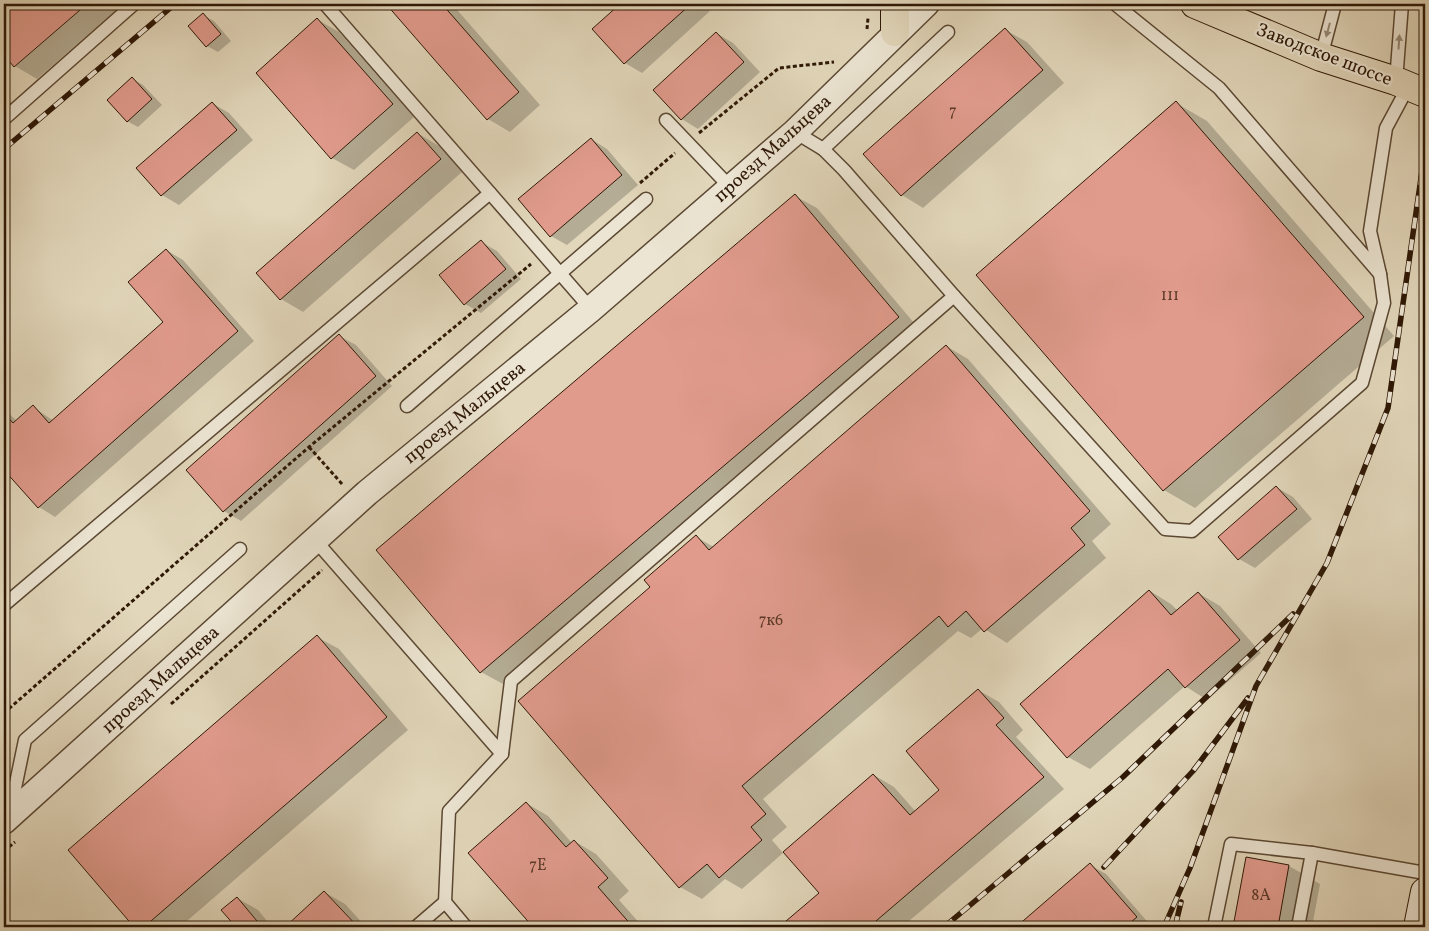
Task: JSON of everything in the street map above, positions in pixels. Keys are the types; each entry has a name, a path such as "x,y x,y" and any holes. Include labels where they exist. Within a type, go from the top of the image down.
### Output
{"main road":[{"path":"895,4 895,32"},
{"name":"Заводское шоссе","path":"1195,4 1321,57 1410,87"}],"street":[{"name":"проезд Мальцева","path":"6,819 367,494 591,309 795,132 895,32 926,4"},
{"path":"1418,927 1425,892"}],"lane":[{"path":"4,119 134,4"},
{"path":"325,4 591,309"},
{"path":"1115,4 1219,88 1380,274"},
{"path":"1321,57 1335,4"},
{"path":"795,132 823,149 844,170 954,296 1165,529 1192,531 1362,383 1384,303 1380,274 1370,231 1386,128 1410,87 1402,4"},
{"path":"823,149 948,32"},
{"path":"666,120 731,188"},
{"path":"4,605 490,193"},
{"path":"406,406 646,200"},
{"path":"466,927 444,902 449,811 502,754 511,681 954,296"},
{"path":"315,540 502,754"},
{"path":"6,819 25,740 240,549"},
{"path":"1214,927 1231,844 1312,852 1425,873"},
{"path":"1298,927 1312,852"},
{"path":"416,927 444,902"}],"path":[{"path":"866,31 868,18"},
{"path":"636,186 779,68 834,62 839,57"},
{"path":"4,713 309,447 529,264 548,259"},
{"path":"309,447 345,487"}],"building":[{"path":"4,4 87,4 14,67 4,55"},
{"path":"386,4 442,4 519,92 487,120"},
{"path":"620,4 691,4 624,64 592,29"},
{"path":"203,13 221,34 206,47 188,26"},
{"path":"317,18 393,104 331,159 256,73"},
{"path":"1005,28 1043,70 901,196 863,154"},
{"path":"716,32 744,62 681,120 653,90"},
{"path":"132,77 152,99 127,122 107,100"},
{"path":"1176,101 1364,317 1163,491 976,275"},
{"path":"212,102 237,130 161,196 136,168"},
{"path":"417,132 441,159 280,300 256,273"},
{"path":"591,138 622,175 550,237 518,199"},
{"path":"795,194 899,317 480,673 376,550"},
{"path":"481,240 506,269 464,305 439,275"},
{"path":"166,249 238,331 38,508 4,470 4,413 13,423 33,405 49,423 163,322 128,282"},
{"path":"339,334 376,376 223,512 186,470"},
{"path":"946,345 1090,511 1071,528 1085,545 984,632 966,611 948,627 939,616 742,786 766,814 751,827 762,840 719,878 707,864 679,888 518,701 650,587 644,580 696,535 709,550"},
{"path":"1276,486 1297,509 1238,560 1218,537"},
{"path":"1149,590 1171,615 1198,592 1240,640 1185,688 1168,669 1067,758 1020,704"},
{"path":"317,635 387,717 144,927 134,927 68,850"},
{"path":"978,689 1004,718 996,725 1044,777 869,927 779,927 819,893 783,852 873,774 910,815 939,790 906,751"},
{"path":"526,802 566,847 574,840 608,878 598,887 633,927 533,927 468,853"},
{"path":"1246,857 1289,865 1278,927 1233,927"},
{"path":"1090,863 1137,917 1125,927 1016,927"},
{"path":"324,891 358,927 285,927"},
{"path":"237,897 262,927 236,927 221,910"}],"railway":[{"path":"4,149 175,4"},
{"path":"1164,927 1190,868 1256,686 1327,563 1388,408 1425,150"},
{"path":"944,927 1123,777 1293,614"},
{"path":"1104,867 1193,771 1248,698"},
{"path":"1175,927 1181,902"}]}
